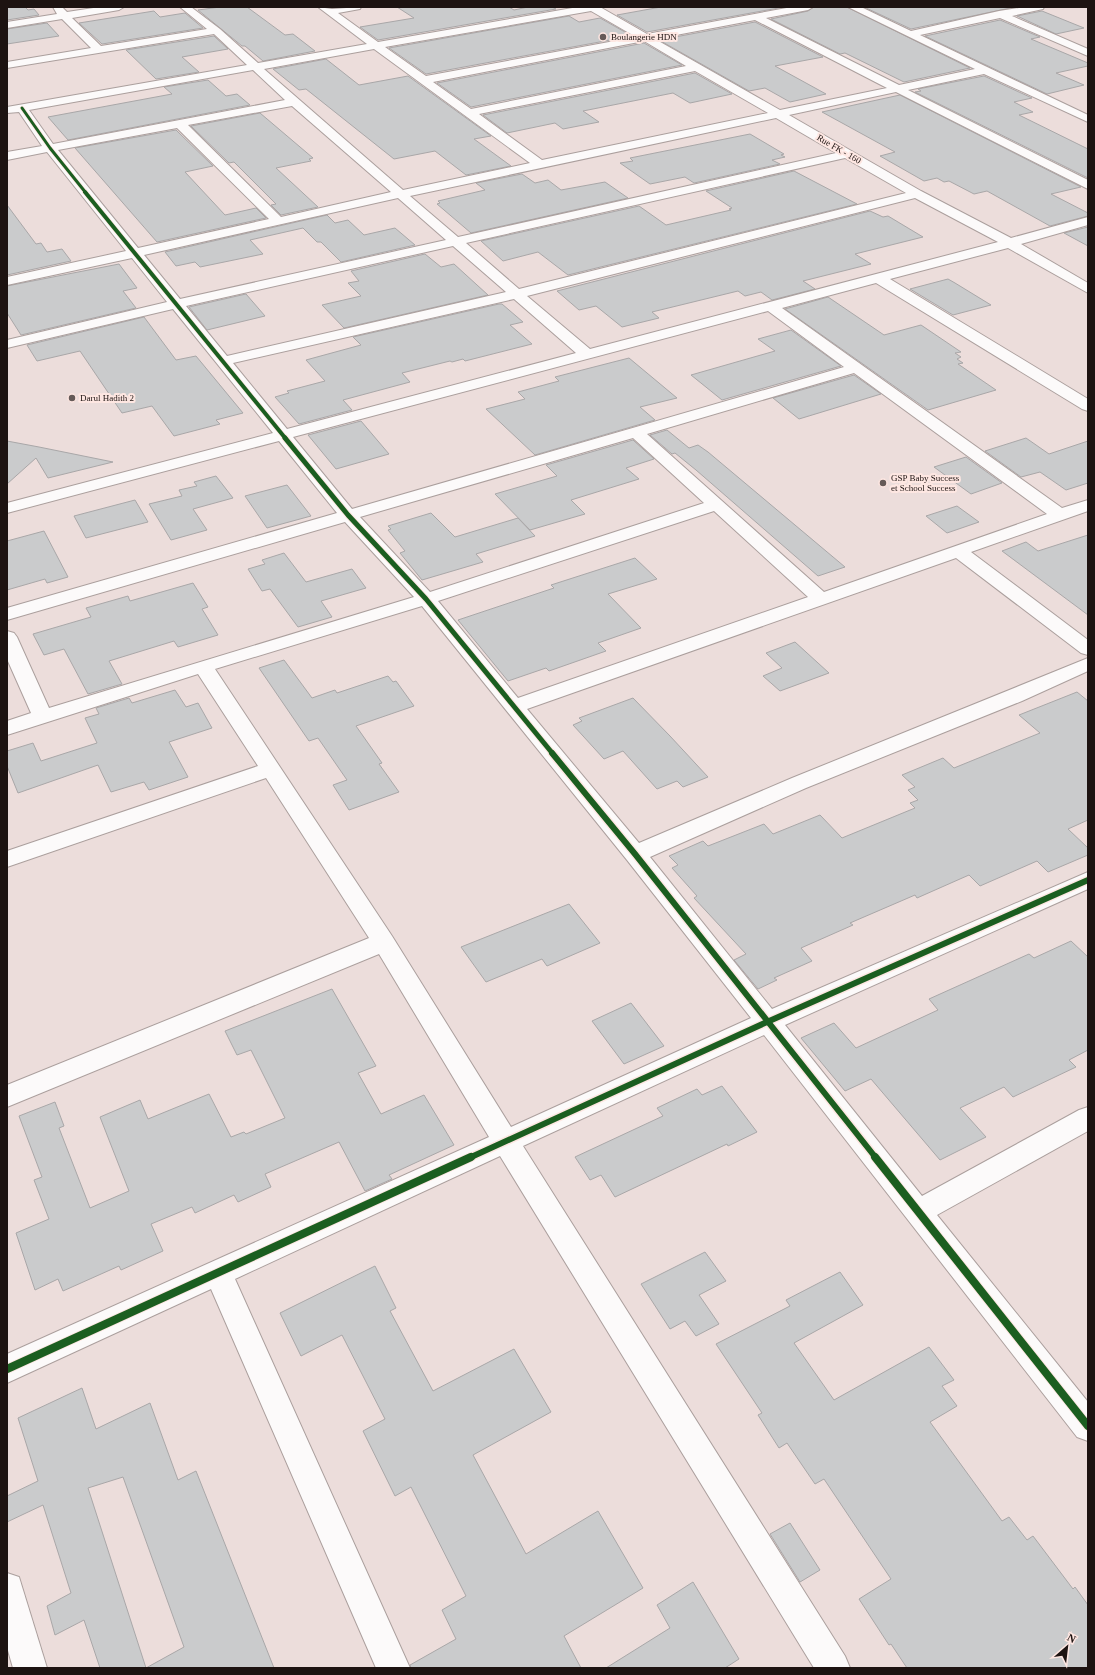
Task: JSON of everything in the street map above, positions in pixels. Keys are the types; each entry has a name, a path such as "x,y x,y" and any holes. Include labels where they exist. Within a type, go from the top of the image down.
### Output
{"street":[{"path":"56,7 99,50"},
{"path":"7,25 119,7"},
{"path":"185,7 216,31 294,102 586,354"},
{"path":"326,9 356,7"},
{"path":"14,110 593,7"},
{"name":"Rue FK - 160","path":"593,7 846,154 917,194 1010,243 1088,288"},
{"path":"424,80 808,7"},
{"path":"853,7 1088,119"},
{"path":"983,7 1088,53"},
{"path":"910,34 1039,7"},
{"path":"326,9 541,165"},
{"path":"756,17 1088,185"},
{"path":"7,65 216,31"},
{"path":"469,113 697,67"},
{"path":"7,281 401,194 986,70"},
{"path":"7,156 294,102"},
{"path":"1073,111 1088,108"},
{"path":"14,110 50,148 348,515 426,599 635,854 1088,1426"},
{"path":"180,124 278,221"},
{"path":"7,344 176,304 846,154"},
{"path":"223,361 516,294 917,194"},
{"path":"7,508 1010,243 1088,221"},
{"path":"877,277 1088,406"},
{"path":"770,306 1060,515"},
{"path":"7,614 856,368"},
{"path":"636,432 715,505 821,599"},
{"path":"7,728 203,666 426,599 715,505"},
{"path":"514,707 1088,505"},
{"path":"958,551 1088,649"},
{"path":"7,637 43,717"},
{"path":"635,854 799,783 1015,696 1088,664"},
{"path":"203,666 384,942 506,1142 833,1668"},
{"path":"7,859 270,769"},
{"path":"7,1369 767,1022 1085,885"},
{"path":"7,1096 384,942"},
{"path":"919,1211 1088,1118"},
{"path":"218,1272 393,1668"},
{"path":"7,1589 30,1668"}],"building":[{"path":"7,7 25,7 28,10 34,9 39,15 7,20"},
{"path":"220,7 247,7 285,35 293,34 315,51 263,61 198,10"},
{"path":"397,7 509,7 514,10 528,7 552,7 556,9 378,40 360,27 414,18"},
{"path":"661,7 784,7 647,32 617,15"},
{"path":"814,7 847,7 970,68 904,82 845,53 840,54 771,19 808,11"},
{"path":"864,7 1015,7 911,29"},
{"path":"154,11 160,17 185,13 203,28 102,44 79,23"},
{"path":"1042,11 1084,28 1056,34 1017,16"},
{"path":"569,16 579,22 600,18 632,36 426,74 389,48"},
{"path":"1000,20 1040,37 1031,39 1088,63 1088,66 1056,73 1084,85 1047,94 925,36"},
{"path":"755,22 823,57 775,66 826,94 790,102 765,88 749,91 659,40"},
{"path":"47,23 59,36 7,44 7,29"},
{"path":"214,36 228,49 182,57 199,72 156,79 126,50"},
{"path":"644,43 682,65 471,107 437,83"},
{"path":"326,59 359,85 408,76 491,136 474,139 511,166 466,175 435,151 394,159 306,89 299,90 273,69"},
{"path":"695,73 732,94 690,103 673,93 583,111 599,122 563,129 555,123 507,133 483,115"},
{"path":"984,76 1032,98 1014,102 1033,112 1019,115 1088,149 1088,178 915,92 921,91 918,89"},
{"path":"208,80 226,96 237,94 250,105 68,140 48,117 172,94 164,87"},
{"path":"900,95 1081,187 1051,194 1088,213 1088,216 1050,226 987,191 974,194 949,181 944,182 937,178 924,181 880,156 895,152 822,112"},
{"path":"260,113 313,158 309,159 311,161 276,168 318,207 281,215 271,205 276,204 234,162 229,163 191,126"},
{"path":"176,130 213,166 185,172 225,215 256,208 266,218 157,242 75,148"},
{"path":"750,134 784,154 781,155 785,157 772,160 780,164 694,183 685,177 650,184 620,163 633,161 630,158"},
{"path":"794,171 857,204 568,275 538,252 503,261 481,241 639,206 666,225 731,210 729,209 732,208 706,191"},
{"path":"522,174 535,183 548,180 561,190 605,182 628,198 471,233 437,204 440,203 438,201 485,190 476,183"},
{"path":"7,205 36,244 41,243 47,252 62,249 71,261 7,275"},
{"path":"870,211 883,217 888,216 923,237 855,254 871,264 803,281 815,289 772,300 761,292 745,296 738,291 652,312 659,318 622,327 596,306 579,310 557,291"},
{"path":"327,215 335,223 348,220 364,235 395,228 415,245 341,262 321,242 317,242 303,228 250,240 263,254 200,267 195,262 176,266 165,252"},
{"path":"1088,227 1088,246 1064,233"},
{"path":"425,254 441,267 454,264 488,295 344,328 322,305 361,296 348,283 359,281 351,271"},
{"path":"119,264 137,288 123,291 136,308 21,335 7,313 7,286"},
{"path":"948,279 991,305 953,315 910,289"},
{"path":"246,294 265,316 207,330 189,307"},
{"path":"828,297 884,335 921,325 961,352 955,353 961,357 957,359 963,363 958,364 996,390 928,410 785,309"},
{"path":"502,304 523,322 510,325 532,344 465,361 463,359 452,362 450,361 402,373 410,382 343,400 352,410 299,424 275,397 289,393 287,391 325,381 306,360 361,345 353,337"},
{"path":"144,317 176,360 196,356 243,413 216,420 220,424 174,436 152,406 122,413 80,351 37,361 27,345"},
{"path":"791,330 841,366 722,400 691,375 775,351 758,339"},
{"path":"629,358 677,398 640,407 655,420 535,455 486,409 525,399 518,392 559,381 555,377"},
{"path":"854,375 881,394 799,419 773,398"},
{"path":"361,421 389,454 336,469 308,435"},
{"path":"667,430 689,448 698,445 708,452 845,567 818,576 696,470 675,453 672,454 650,435"},
{"path":"1026,438 1049,454 1088,441 1088,483 1066,490 1040,472 1021,477 985,451"},
{"path":"633,440 654,459 626,468 639,479 571,500 585,514 530,530 495,494 557,476 546,465"},
{"path":"7,441 113,462 48,478 36,458 7,484"},
{"path":"966,457 1002,483 971,494 934,467"},
{"path":"216,476 233,498 193,509 207,530 171,540 149,504 182,496 179,490 197,486 194,482"},
{"path":"287,485 311,516 267,528 245,496"},
{"path":"135,500 148,522 86,538 74,516"},
{"path":"957,506 979,522 947,533 926,516"},
{"path":"431,513 455,537 518,518 535,536 476,554 483,562 422,580 400,553 405,551 388,530 391,529 388,526"},
{"path":"44,531 68,577 47,583 45,579 7,590 7,541"},
{"path":"1088,535 1088,615 1002,551 1026,542 1038,551"},
{"path":"284,553 306,582 352,569 366,588 321,601 332,617 298,627 270,589 262,591 248,569 265,564 262,560"},
{"path":"635,558 657,579 608,594 641,628 598,643 606,651 549,671 546,668 508,681 458,620 554,588 551,585"},
{"path":"193,583 208,607 202,609 218,635 178,647 174,641 109,661 122,684 88,694 64,649 44,655 33,634 91,617 86,608 128,596 130,601"},
{"path":"795,642 829,673 780,691 763,676 782,668 766,653"},
{"path":"284,660 312,698 335,690 337,693 388,676 393,682 396,681 414,706 356,726 382,763 379,764 399,792 349,810 333,785 347,780 318,738 309,741 259,668"},
{"path":"175,690 186,707 198,703 212,728 169,742 188,777 149,790 144,782 111,792 98,765 18,793 7,766 7,751 33,743 41,761 97,743 85,718 99,714 96,708 129,698 132,703"},
{"path":"1077,692 1088,701 1088,820 1068,829 1088,848 1088,855 1048,872 1037,861 980,886 969,875 917,898 915,895 850,923 853,925 801,948 812,961 774,978 777,980 758,989 734,960 746,954 694,898 697,896 672,868 678,865 669,856 703,841 708,846 764,824 773,834 820,815 842,838 915,808 910,803 918,800 908,790 915,787 902,775 943,758 954,768 1040,733 1019,715"},
{"path":"633,698 708,777 683,787 677,781 657,789 623,751 604,759 573,725 582,721 579,718"},
{"path":"569,904 600,943 547,966 542,959 486,982 461,947"},
{"path":"1071,941 1088,957 1088,1050 1069,1060 1076,1067 1013,1097 1004,1087 960,1108 986,1137 940,1160 871,1079 845,1091 801,1038 834,1023 856,1048 938,1010 929,999 1029,954 1034,958"},
{"path":"332,989 376,1066 358,1073 381,1114 424,1095 454,1145 389,1175 392,1179 365,1191 339,1142 265,1174 271,1187 238,1202 234,1195 195,1213 192,1207 151,1224 163,1251 121,1270 119,1266 63,1291 58,1279 35,1290 16,1233 49,1219 34,1180 42,1177 19,1116 55,1102 64,1126 59,1128 90,1208 129,1191 100,1117 140,1100 148,1119 209,1094 231,1137 244,1132 246,1134 285,1118 251,1050 237,1055 225,1031"},
{"path":"631,1003 664,1046 624,1064 592,1021"},
{"path":"722,1086 757,1132 728,1146 727,1144 615,1197 601,1175 590,1180 575,1157 663,1116 657,1108 697,1089 702,1095"},
{"path":"705,1252 726,1281 699,1295 719,1324 696,1336 685,1321 670,1329 641,1284"},
{"path":"375,1266 396,1308 390,1311 433,1391 514,1349 551,1412 473,1455 526,1554 598,1511 643,1588 564,1636 581,1668 411,1668 410,1665 456,1639 442,1610 466,1596 411,1487 395,1496 363,1431 385,1419 342,1335 301,1356 280,1313"},
{"path":"840,1272 863,1305 794,1343 834,1400 929,1347 954,1380 942,1386 957,1406 930,1422 1002,1521 1009,1517 1027,1540 1033,1536 1073,1589 1075,1587 1088,1605 1088,1668 907,1668 891,1644 889,1645 859,1599 891,1579 824,1479 815,1484 787,1443 779,1448 758,1415 762,1413 716,1344 790,1306 786,1300"},
{"path":"82,1388 96,1429 150,1403 178,1480 196,1471 274,1668 146,1668 100,1668 84,1620 55,1635 47,1606 71,1593 43,1505 7,1522 7,1496 38,1481 18,1418","holes":["123,1477 184,1647 146,1668 88,1488"]},
{"path":"790,1523 820,1570 800,1582 770,1534"},
{"path":"693,1582 739,1659 725,1668 606,1668 670,1628 657,1605"}],"cycle path":[{"path":"22,108 50,148 348,515 426,599 635,854 1088,1426"},
{"path":"7,1369 767,1022 1088,880"}],"place":[{"name":"Boulangerie HDN","path":"603,37"},
{"name":"Darul Hadith 2","path":"72,398"},
{"name":"GSP Baby Success et School Success","path":"883,483"}]}
